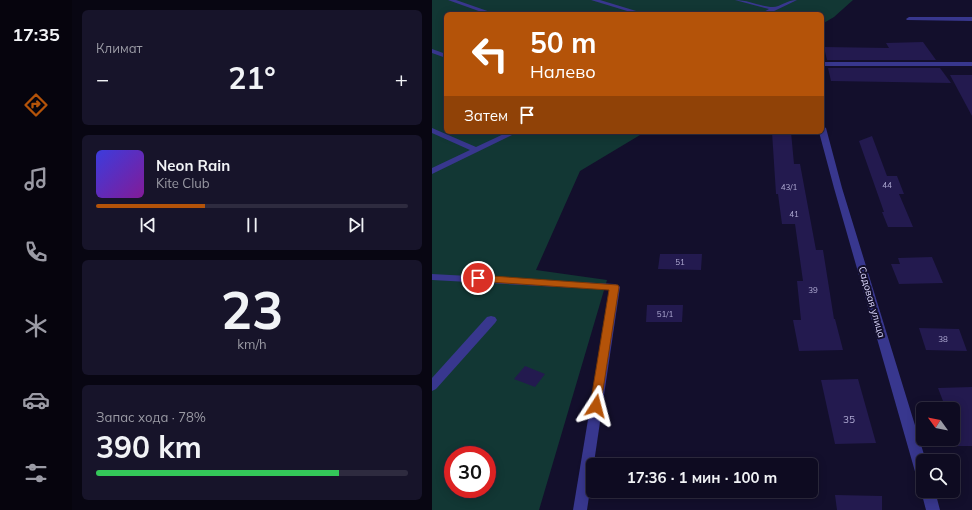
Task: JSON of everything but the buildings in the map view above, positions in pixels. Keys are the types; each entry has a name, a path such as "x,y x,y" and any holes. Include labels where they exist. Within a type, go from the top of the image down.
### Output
{"street":[{"path":"451,0 487,12"},
{"path":"594,0 636,12"},
{"path":"738,0 774,9"},
{"path":"767,12 794,0"},
{"path":"909,19 972,19"},
{"path":"432,51 444,55"},
{"path":"824,64 972,64"},
{"path":"432,130 476,150"},
{"path":"432,171 510,134"},
{"name":"Садовая улица","path":"824,134 838,188 917,454"},
{"path":"432,277 614,287 580,510"},
{"path":"432,386 491,320"},
{"path":"930,498 933,510"}],"green space":[{"path":"432,0 853,0 834,17 824,23 824,12 444,12 444,134 642,134 580,171 536,270 607,280 539,510 432,510"}],"route":[{"path":"478,278 614,287 596,406"}]}
